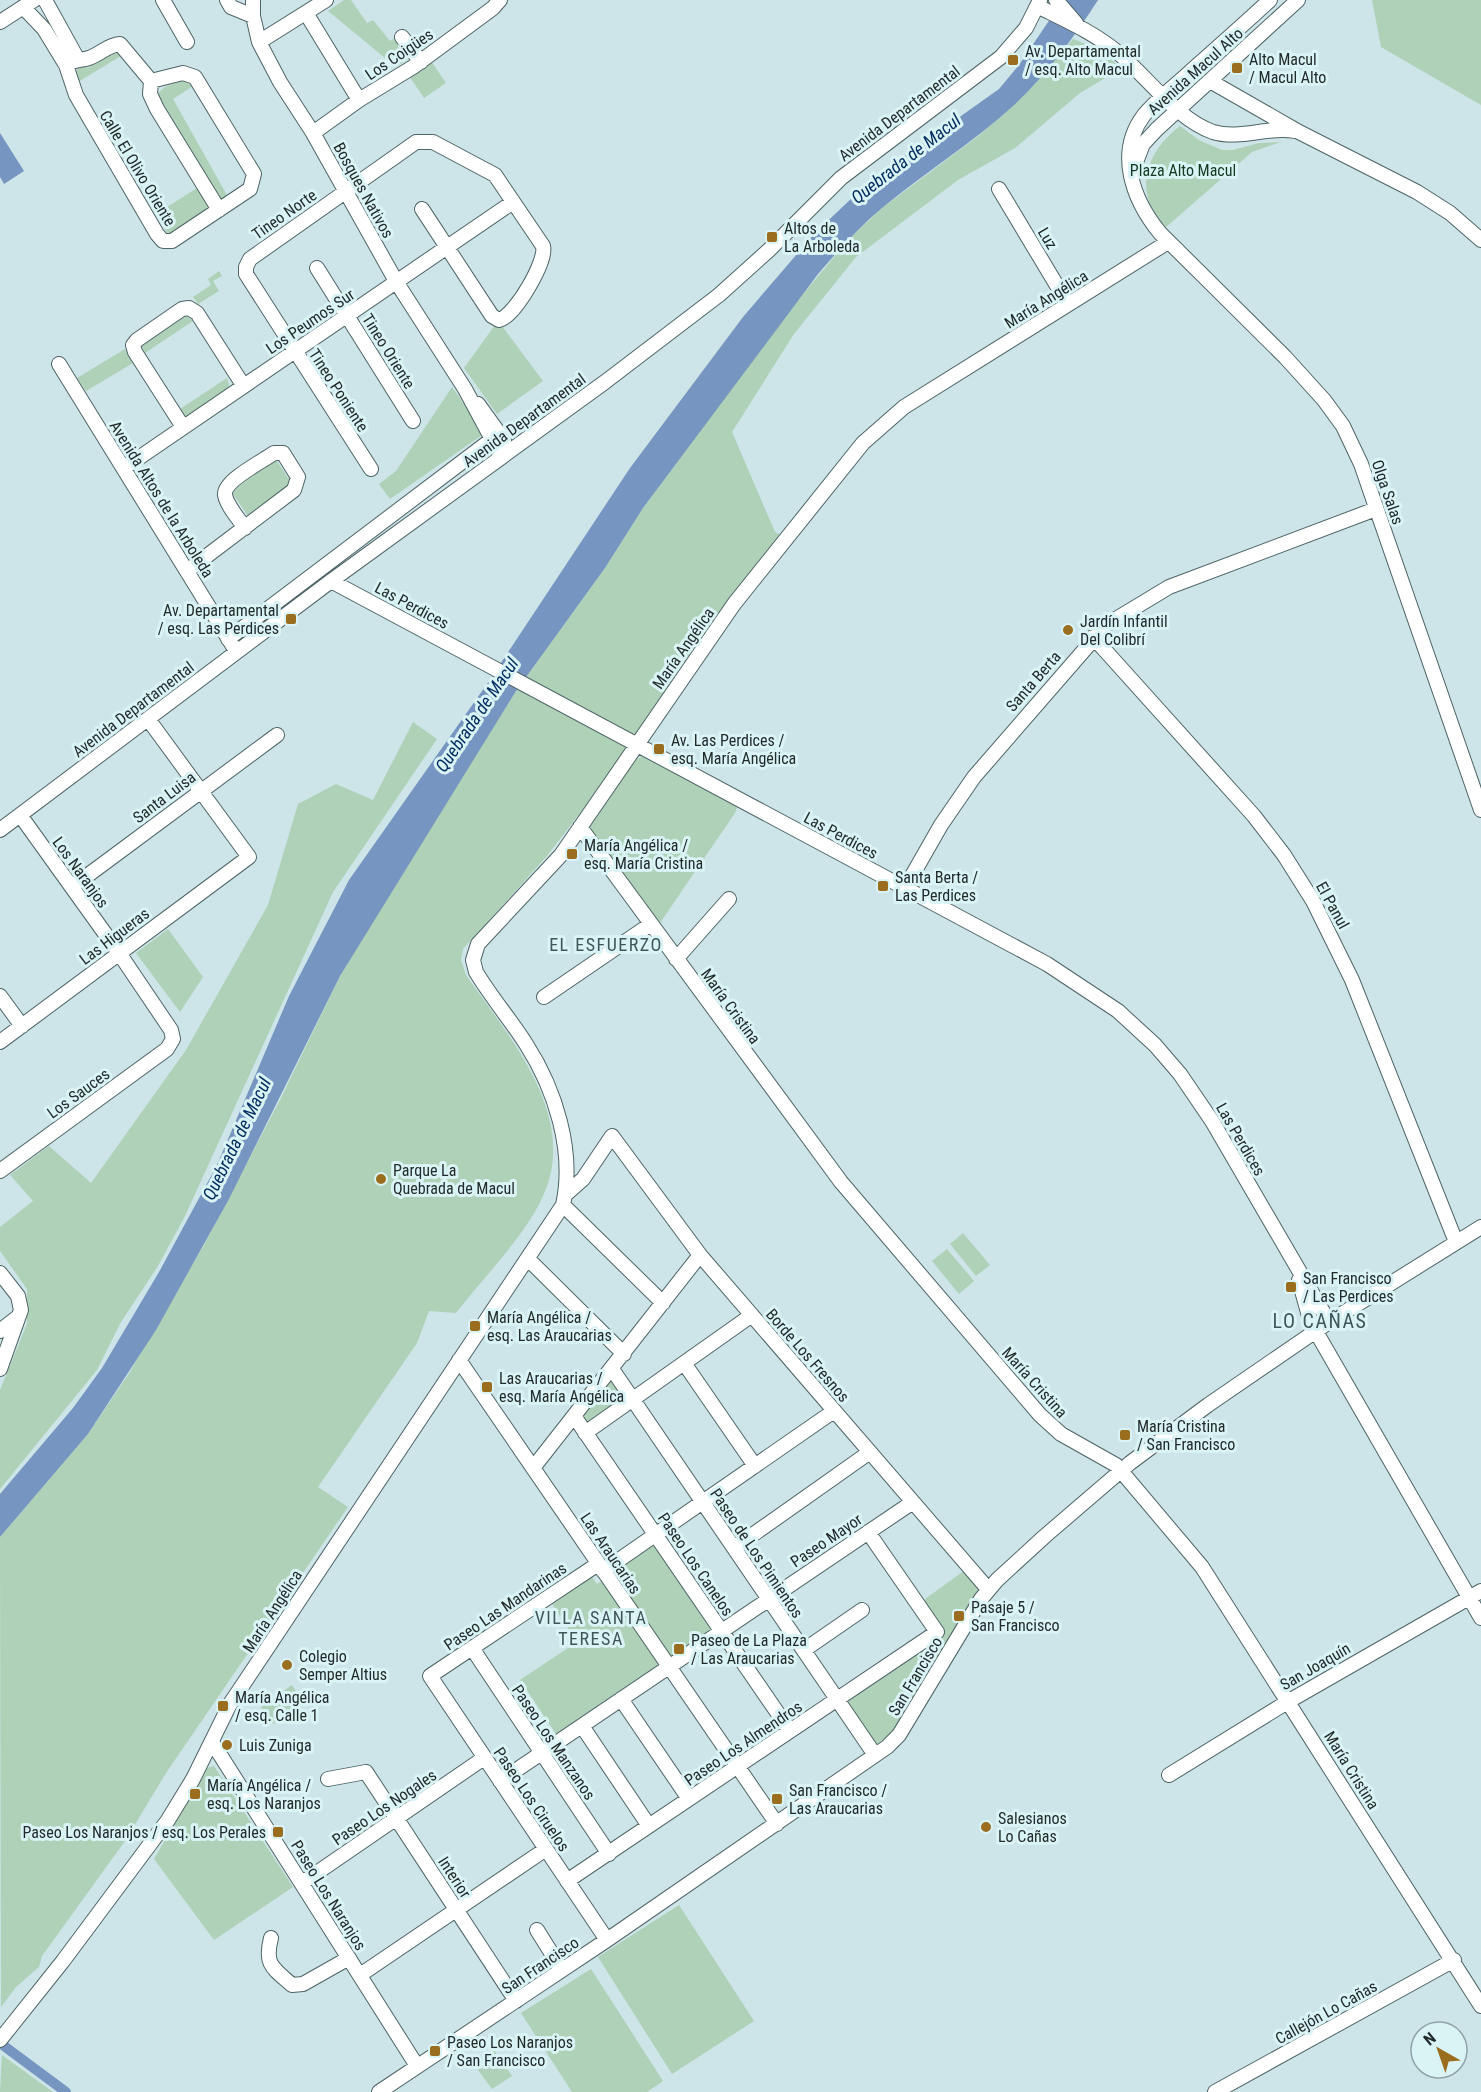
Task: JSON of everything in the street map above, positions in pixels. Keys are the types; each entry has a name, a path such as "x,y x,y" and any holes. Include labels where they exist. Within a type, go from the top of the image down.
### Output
{"street":[{"path":"163,0 187,42"},
{"path":"227,0 231,7 253,16"},
{"name":"Bosques Nativos","path":"254,0 253,16 259,42 397,283 506,453"},
{"path":"259,42 326,0"},
{"name":"Los Coigües","path":"313,133 359,100 420,62 494,8 500,0"},
{"name":"Avenida Macul Alto","path":"1168,242 1142,207 1132,178 1129,155 1135,131 1143,116 1270,0"},
{"name":"Avenida Macul Alto","path":"1132,178 1143,144 1156,129 1298,0"},
{"path":"0,21 33,2"},
{"name":"Calle El Olivo Oriente","path":"33,2 44,28 72,62"},
{"name":"Calle El Olivo Oriente","path":"33,2 72,62 76,95 160,238 172,241 250,189 255,180 252,170 195,77 183,73 151,81"},
{"path":"1039,3 1055,5 1083,29 1120,53 1179,110 1200,126 1220,133 1286,129 1299,132"},
{"name":"Avenida Departamental","path":"0,830 331,581 719,295 769,250 841,178 1001,57 1026,28 1039,3"},
{"path":"306,13 359,100"},
{"path":"402,37 420,62"},
{"path":"72,62 88,58 113,45 120,44 151,81 150,93 157,108 219,210"},
{"path":"1210,81 1299,132 1417,192 1450,213 1481,240"},
{"name":"Tineo Norte","path":"246,267 250,259 345,191 422,140 433,142 495,176 513,202"},
{"name":"Luz","path":"999,189 1068,304"},
{"path":"422,209 492,316 499,320 515,309 543,258 543,246 513,202"},
{"name":"Los Peumos Sur","path":"124,468 513,202"},
{"name":"María Angélica","path":"564,1200 563,1137 548,1085 526,1043 476,972 473,960 481,939 541,878 580,827 734,604 873,432 904,407 1168,242"},
{"name":"Olga Salas","path":"1168,242 1285,357 1334,412 1356,452 1481,810"},
{"name":"Tineo Poniente","path":"246,267 246,274 371,469"},
{"name":"Tineo Oriente","path":"317,268 413,421"},
{"path":"183,427 134,345 182,309 189,308 197,314 243,386"},
{"name":"Avenida Altos de la Arboleda","path":"59,364 236,652"},
{"name":"Avenida Departamental","path":"228,639 495,437"},
{"path":"187,571 245,528 294,490 298,477 286,456 279,452 228,484 224,493 226,499 245,528"},
{"name":"Santa Berta","path":"905,888 941,825 974,777 1093,637 1114,618 1169,587 1377,509"},
{"name":"Las Perdices","path":"331,581 495,666 905,888 1066,976 1103,1000 1144,1034 1180,1074 1203,1107 1329,1322"},
{"name":"El Panul","path":"1093,637 1254,816 1308,893 1352,980 1456,1242"},
{"path":"147,719 200,790"},
{"name":"Santa Luisa","path":"72,887 277,735"},
{"name":"Las Higueras","path":"0,1042 249,857 200,790"},
{"name":"Los Naranjos","path":"20,815 119,953 171,1030 173,1039"},
{"name":"María Cristina","path":"580,827 841,1182 1040,1415 1061,1434 1107,1459 1121,1470 1202,1567 1454,1960 1481,2006"},
{"path":"676,959 729,899"},
{"path":"544,997 651,924"},
{"path":"0,996 22,1026"},
{"name":"Los Sauces","path":"0,1171 170,1046 173,1039"},
{"name":"María Angélica","path":"4,2035 168,1820 212,1742 230,1704 528,1259 564,1200 583,1179 612,1136"},
{"name":"Borde Los Fresnos","path":"612,1136 700,1255 988,1589"},
{"path":"564,1200 663,1304"},
{"name":"San Francisco","path":"380,2092 562,1971 875,1755 899,1735 988,1589 1121,1470 1208,1405 1329,1322 1481,1227"},
{"path":"532,1468 700,1255"},
{"path":"528,1259 624,1354"},
{"name":"Las Perdices","path":"1296,1266 1311,1323 1475,1594 1481,1618"},
{"path":"0,1273 20,1302 20,1315 0,1369"},
{"path":"0,1331 20,1315"},
{"path":"585,1433 752,1315"},
{"name":"Las Araucarias","path":"459,1360 777,1824"},
{"path":"684,1363 754,1466"},
{"name":"Paseo de Los Pimientos","path":"612,1369 875,1755"},
{"name":"Paseo Las Mandarinas","path":"430,1676 601,1567 656,1535 834,1411"},
{"name":"Paseo Los Canelos","path":"574,1416 790,1731"},
{"path":"734,1548 870,1452"},
{"name":"Paseo Mayor","path":"500,1781 913,1502"},
{"name":"Paseo Los Almendros","path":"567,1881 937,1632 868,1532"},
{"name":"San Joaquín","path":"1169,1775 1289,1701 1475,1594"},
{"path":"804,1650 862,1610"},
{"name":"Paseo Los Manzanos","path":"472,1648 609,1854"},
{"name":"Paseo Los Ciruelos","path":"430,1676 607,1940"},
{"path":"621,1699 689,1799"},
{"path":"582,1726 649,1826"},
{"name":"Paseo Los Naranjos","path":"212,1742 417,2066"},
{"name":"Paseo Los Nogales","path":"302,1883 484,1758"},
{"name":"Interior","path":"328,1779 366,1772 516,2001"},
{"path":"360,1975 546,1849"},
{"path":"537,1930 562,1971"},
{"path":"271,1938 267,1955 271,1967 292,1985 303,1984 349,1958"},
{"name":"Callejón Lo Cañas","path":"1215,2092 1454,1960"}],"green space":[{"path":"344,0 351,0 367,23 373,20 390,41 396,37 412,56 396,67 328,11"},
{"path":"1372,0 1481,0 1481,105 1381,47"},
{"name":"Parque La Quebrada de Macul","path":"1073,39 1094,47 1122,68 1080,93 1015,148 958,180 856,257 794,334 732,432 775,532 781,535 628,750 547,856 463,949 461,960 466,975 519,1051 546,1107 552,1136 552,1166 543,1196 515,1241 456,1313 429,1311 417,1343 318,1487 348,1507 166,1773 125,1841 42,1956 39,1967 16,1987 1,2007 0,1537 88,1434 128,1375 204,1245 280,1100 340,976 378,911 516,691 605,568 643,508 793,306 850,238 882,208 977,137 1013,106"},
{"path":"114,52 124,54 78,82 75,72 80,66 88,68"},
{"path":"431,61 446,83 424,98 409,76"},
{"path":"185,80 193,86 173,99 228,197 221,201 157,94 165,87"},
{"name":"Plaza Alto Macul","path":"1180,126 1199,140 1222,150 1233,150 1259,143 1281,142 1252,152 1165,228 1149,201 1146,187 1147,174 1158,149"},
{"path":"197,188 211,211 169,236 156,214"},
{"path":"219,271 222,276 213,281 219,291 198,304 193,297 211,285 208,279"},
{"path":"185,315 193,321 145,353 140,344"},
{"path":"495,325 502,326 543,381 497,414 464,368"},
{"path":"125,349 133,363 86,391 77,378"},
{"path":"227,378 230,388 185,417 180,409"},
{"path":"452,387 485,433 390,499 379,484 396,471"},
{"path":"276,460 293,485 248,516 231,491"},
{"path":"413,722 437,739 333,892 185,1216 158,1266 121,1322 97,1370 0,1489 0,1390 27,1324 27,1289 0,1251 0,1227 33,1201 10,1175 49,1146 91,1183 186,1050 268,905 298,804 336,784 373,800"},
{"path":"644,754 738,805 735,813 660,923 589,830 589,824 636,760"},
{"path":"168,929 203,977 180,1012 136,953"},
{"path":"963,1233 990,1265 976,1276 950,1244"},
{"path":"947,1249 974,1281 959,1294 932,1261"},
{"path":"610,1377 628,1399 586,1429 579,1418"},
{"path":"655,1544 712,1628 556,1734 520,1680 577,1642 552,1604 592,1577 597,1584"},
{"path":"965,1570 981,1589 893,1731 876,1745 848,1702 942,1633 921,1602"},
{"path":"292,1685 303,1702 273,1724 261,1707"},
{"path":"214,1766 293,1887 214,1940 154,1859 207,1768"},
{"path":"679,1905 754,2021 672,2074 598,1957"},
{"path":"591,1969 663,2081 647,2092 572,2092 521,2013"},
{"path":"493,2049 512,2076 492,2089 473,2063"},
{"path":"2,2055 53,2092 0,2092"}],"water":[{"name":"Quebrada de Macul","path":"1063,0 1098,0 1058,56 1012,107 882,208 856,232 818,274 643,508 605,568 516,691 340,976 229,1199 156,1330 88,1434 0,1537 0,1494 73,1408 102,1368 159,1272 217,1165 289,996 349,880 487,684 630,468 743,317 815,233 871,180 999,89 1019,65"},
{"path":"0,133 24,171 4,184 0,177"}],"waterway":[{"path":"0,2043 66,2092"}],"place":[{"name":"Av. Departamental / esq. Alto Macul","path":"1013,60"},
{"name":"Alto Macul / Macul Alto","path":"1237,68"},
{"name":"Altos de La Arboleda","path":"772,237"},
{"name":"Av. Departamental / esq. Las Perdices","path":"291,619"},
{"name":"Jardín Infantil Del Colibrí","path":"1068,630"},
{"name":"Av. Las Perdices / esq. María Angélica","path":"659,749"},
{"name":"María Angélica / esq. María Cristina","path":"572,854"},
{"name":"Santa Berta / Las Perdices","path":"883,886"},
{"name":"Parque La Quebrada de Macul","path":"381,1179"},
{"name":"San Francisco / Las Perdices","path":"1291,1287"},
{"name":"María Angélica / esq. Las Araucarias","path":"475,1326"},
{"name":"Las Araucarias / esq. María Angélica","path":"487,1387"},
{"name":"María Cristina / San Francisco","path":"1125,1435"},
{"name":"Pasaje 5 / San Francisco","path":"959,1616"},
{"name":"Paseo de La Plaza / Las Araucarias","path":"679,1649"},
{"name":"Colegio Semper Altius","path":"287,1665"},
{"name":"María Angélica / esq. Calle 1","path":"223,1706"},
{"name":"Luis Zuniga","path":"227,1745"},
{"name":"María Angélica / esq. Los Naranjos","path":"195,1794"},
{"name":"San Francisco / Las Araucarias","path":"777,1799"},
{"name":"Salesianos Lo Cañas","path":"986,1827"},
{"name":"Paseo Los Naranjos / esq. Los Perales","path":"278,1832"},
{"name":"Paseo Los Naranjos / San Francisco","path":"435,2051"}],"district":[{"name":"EL ESFUERZO","path":"606,945"},
{"name":"LO CAÑAS","path":"1320,1321"},
{"name":"VILLA SANTA TERESA","path":"591,1628"}]}
